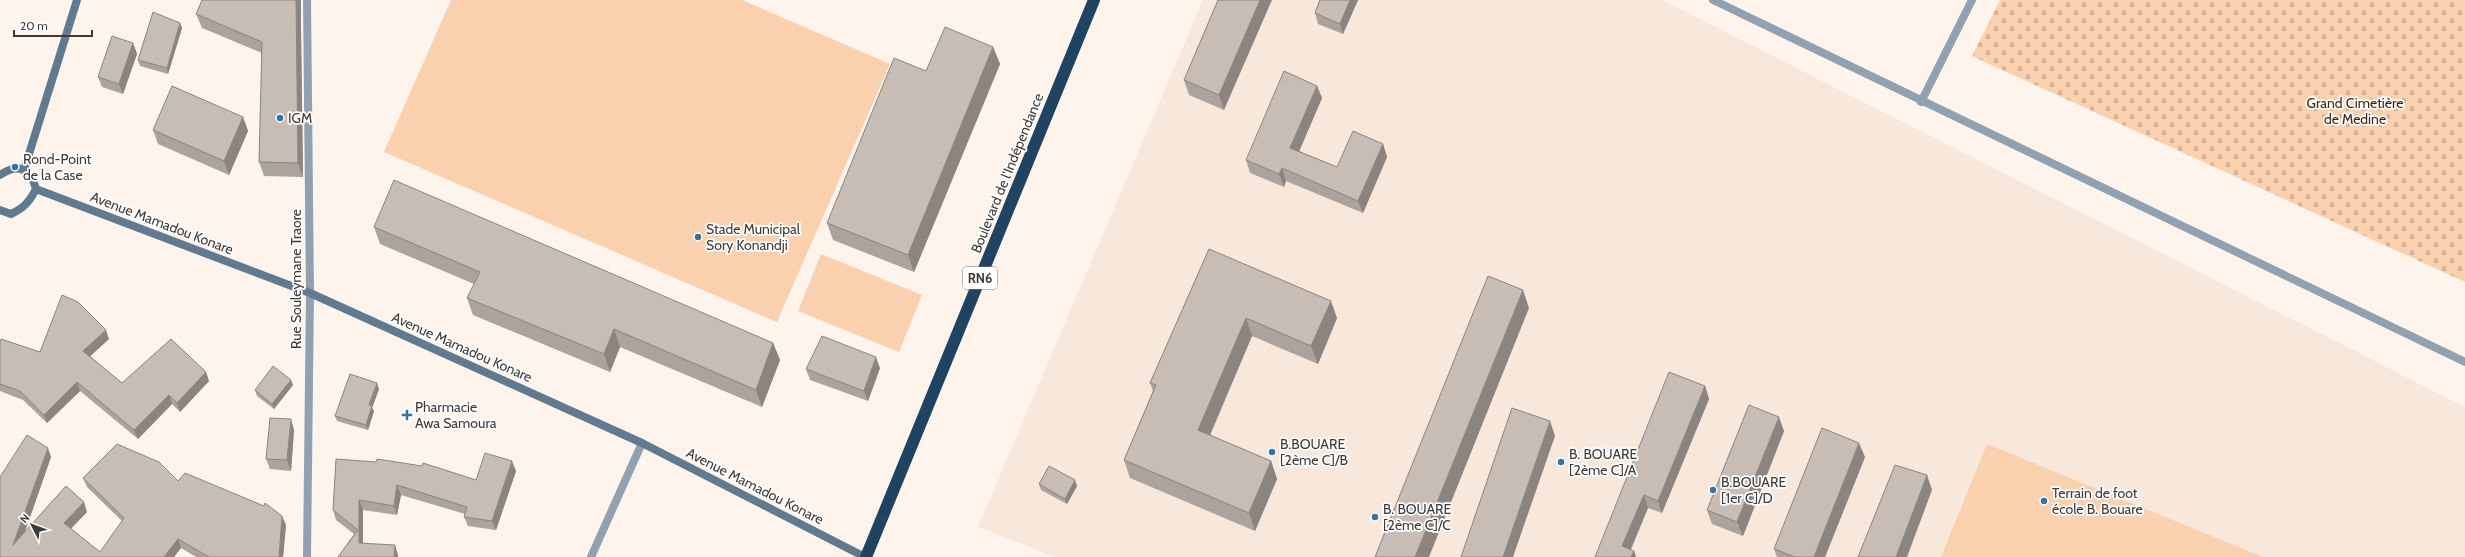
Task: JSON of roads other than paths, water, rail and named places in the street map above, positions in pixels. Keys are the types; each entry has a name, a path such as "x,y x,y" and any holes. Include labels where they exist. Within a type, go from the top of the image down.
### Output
{"highway":[{"name":"Boulevard de l'Indépendance","path":"865,557 1094,0"}],"main road":[{"path":"24,170 77,0"},
{"path":"0,175 10,168 24,170 32,176 36,188 30,201 21,209 11,214 1,214"},
{"name":"Avenue Mamadou Konare","path":"36,188 310,293 642,443 865,557"}],"street":[{"name":"Rue Souleymane Traore","path":"307,0 310,293 307,557"},
{"path":"1714,0 1921,102 2465,362"},
{"path":"1921,102 1972,0"},
{"path":"591,557 642,443"}],"place":[{"name":"IGM","path":"280,118"},
{"name":"Rond-Point de la Case","path":"15,167"},
{"name":"Stade Municipal Sory Konandji","path":"698,237"},
{"name":"Pharmacie Awa Samoura","path":"407,415"},
{"name":"B.BOUARE [2ème C]/B","path":"1272,452"},
{"name":"B. BOUARE [2ème C]/A","path":"1561,462"},
{"name":"B.BOUARE [1er C]/D","path":"1713,490"},
{"name":"Terrain de foot école B. Bouare","path":"2044,501"},
{"name":"B. BOUARE [2ème C]/C","path":"1375,517"}],"park label":[{"name":"Grand Cimetière de Medine","path":"2355,112"}]}
